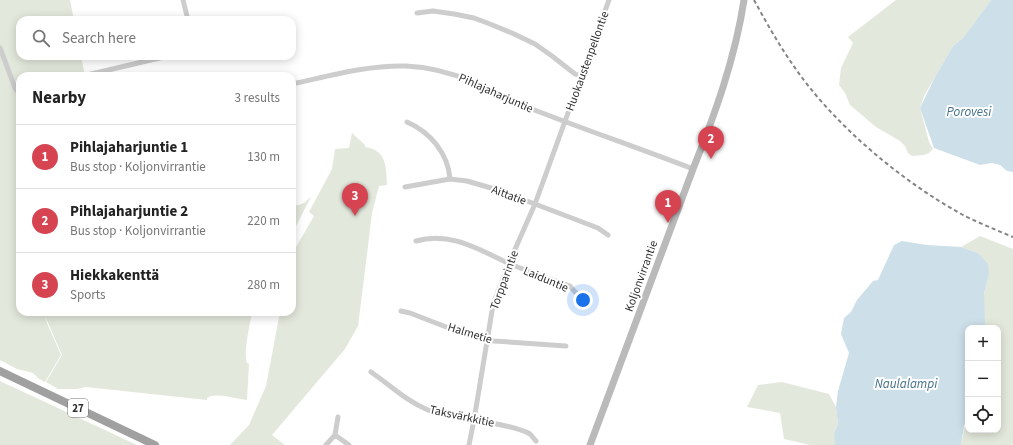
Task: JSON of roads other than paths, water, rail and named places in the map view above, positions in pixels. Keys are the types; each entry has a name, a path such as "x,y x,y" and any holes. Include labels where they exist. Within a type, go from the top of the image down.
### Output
{"highway":[{"name":"27","path":"0,371 155,445"}],"main road":[{"name":"Koljonvirrantie","path":"590,445 693,169 710,128 733,56 744,0"}],"street":[{"path":"183,0 187,16"},
{"name":"Huokaustenpellontie","path":"565,122 609,0"},
{"path":"417,13 432,11 454,14 474,18 490,24 535,44 575,74 581,76"},
{"path":"0,48 16,89"},
{"path":"100,72 151,60"},
{"name":"Pihlajaharjuntie","path":"296,83 369,68 406,66 426,68 475,82 515,103 693,169"},
{"path":"407,122 423,131 435,144 444,157 450,179"},
{"name":"Torpparintie","path":"469,445 493,305 509,263 535,204 565,122"},
{"name":"Aittatie","path":"405,187 457,179 478,184 535,204 598,228 608,235"},
{"name":"Laiduntie","path":"416,241 424,238 447,238 456,240 509,263 570,286 575,292 584,298"},
{"name":"Halmetie","path":"401,311 487,340 566,346"},
{"name":"Taksvärkkitie","path":"371,372 399,394 418,406 437,412 499,424 530,434 536,440"},
{"path":"326,445 335,435 338,416"},
{"path":"335,435 349,445"}],"water":[{"name":"Porovesi","path":"991,0 1013,0 1013,172 1007,171 1000,165 992,163 980,165 934,148 920,108 935,77 953,46 963,38"},
{"name":"Naulalampi","path":"902,241 927,245 961,247 978,253 988,264 989,275 984,293 985,325 965,325 965,423 961,445 835,445 834,433 838,424 836,407 838,391 849,353 841,334 844,318 851,312 857,300 873,281 878,280 894,245"}],"railway":[{"path":"754,0 783,50 809,87 848,129 916,186 963,215 1013,237"}],"place":[{"name":"Pihlajaharjuntie 2","path":"711,159"},
{"name":"Hiekkakenttä","path":"355,216"},
{"name":"Pihlajaharjuntie 1","path":"668,223"}]}
